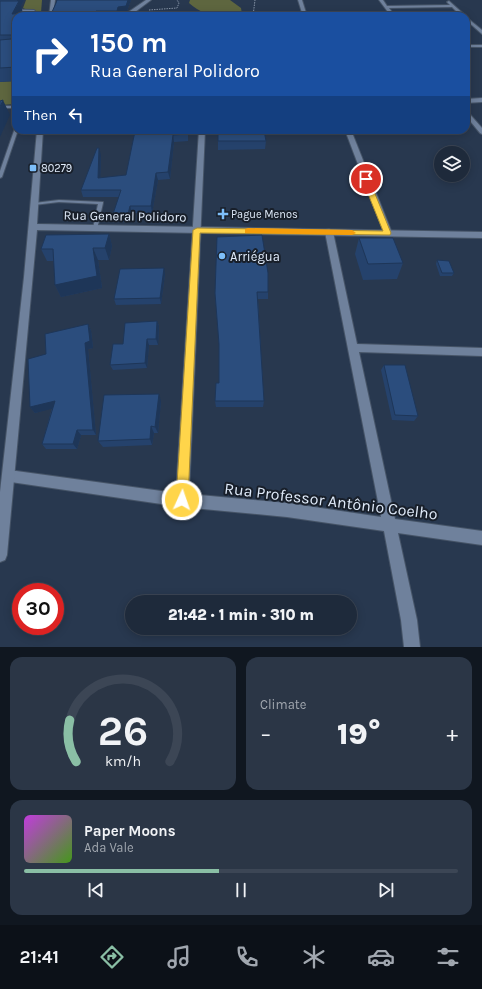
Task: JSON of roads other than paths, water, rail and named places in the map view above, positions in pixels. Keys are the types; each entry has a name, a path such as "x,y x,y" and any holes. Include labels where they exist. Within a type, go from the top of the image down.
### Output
{"street":[{"path":"52,12 53,0"},
{"path":"132,12 149,0"},
{"path":"300,0 304,12"},
{"path":"381,0 390,12"},
{"path":"447,0 460,12"},
{"path":"386,7 454,6"},
{"path":"470,23 482,33"},
{"path":"470,46 482,46"},
{"path":"470,101 482,100"},
{"path":"470,117 482,132"},
{"path":"0,555 5,477 32,227 40,134"},
{"path":"182,500 202,134"},
{"path":"350,134 388,233"},
{"name":"Rua General Polidoro","path":"32,227 482,235"},
{"path":"329,232 412,647"},
{"path":"353,348 482,352"},
{"name":"Rua Professor Antônio Coelho","path":"5,477 182,500 287,510 482,538"}],"lane":[{"path":"0,10 34,12"},
{"path":"0,107 12,107"},
{"path":"0,177 14,134"},
{"path":"0,163 5,162"},
{"path":"34,204 59,201 101,203 95,228"}],"place":[{"name":"80279","path":"33,168"},
{"name":"Pague Menos","path":"223,214"},
{"name":"Arriégua","path":"222,256"}]}
